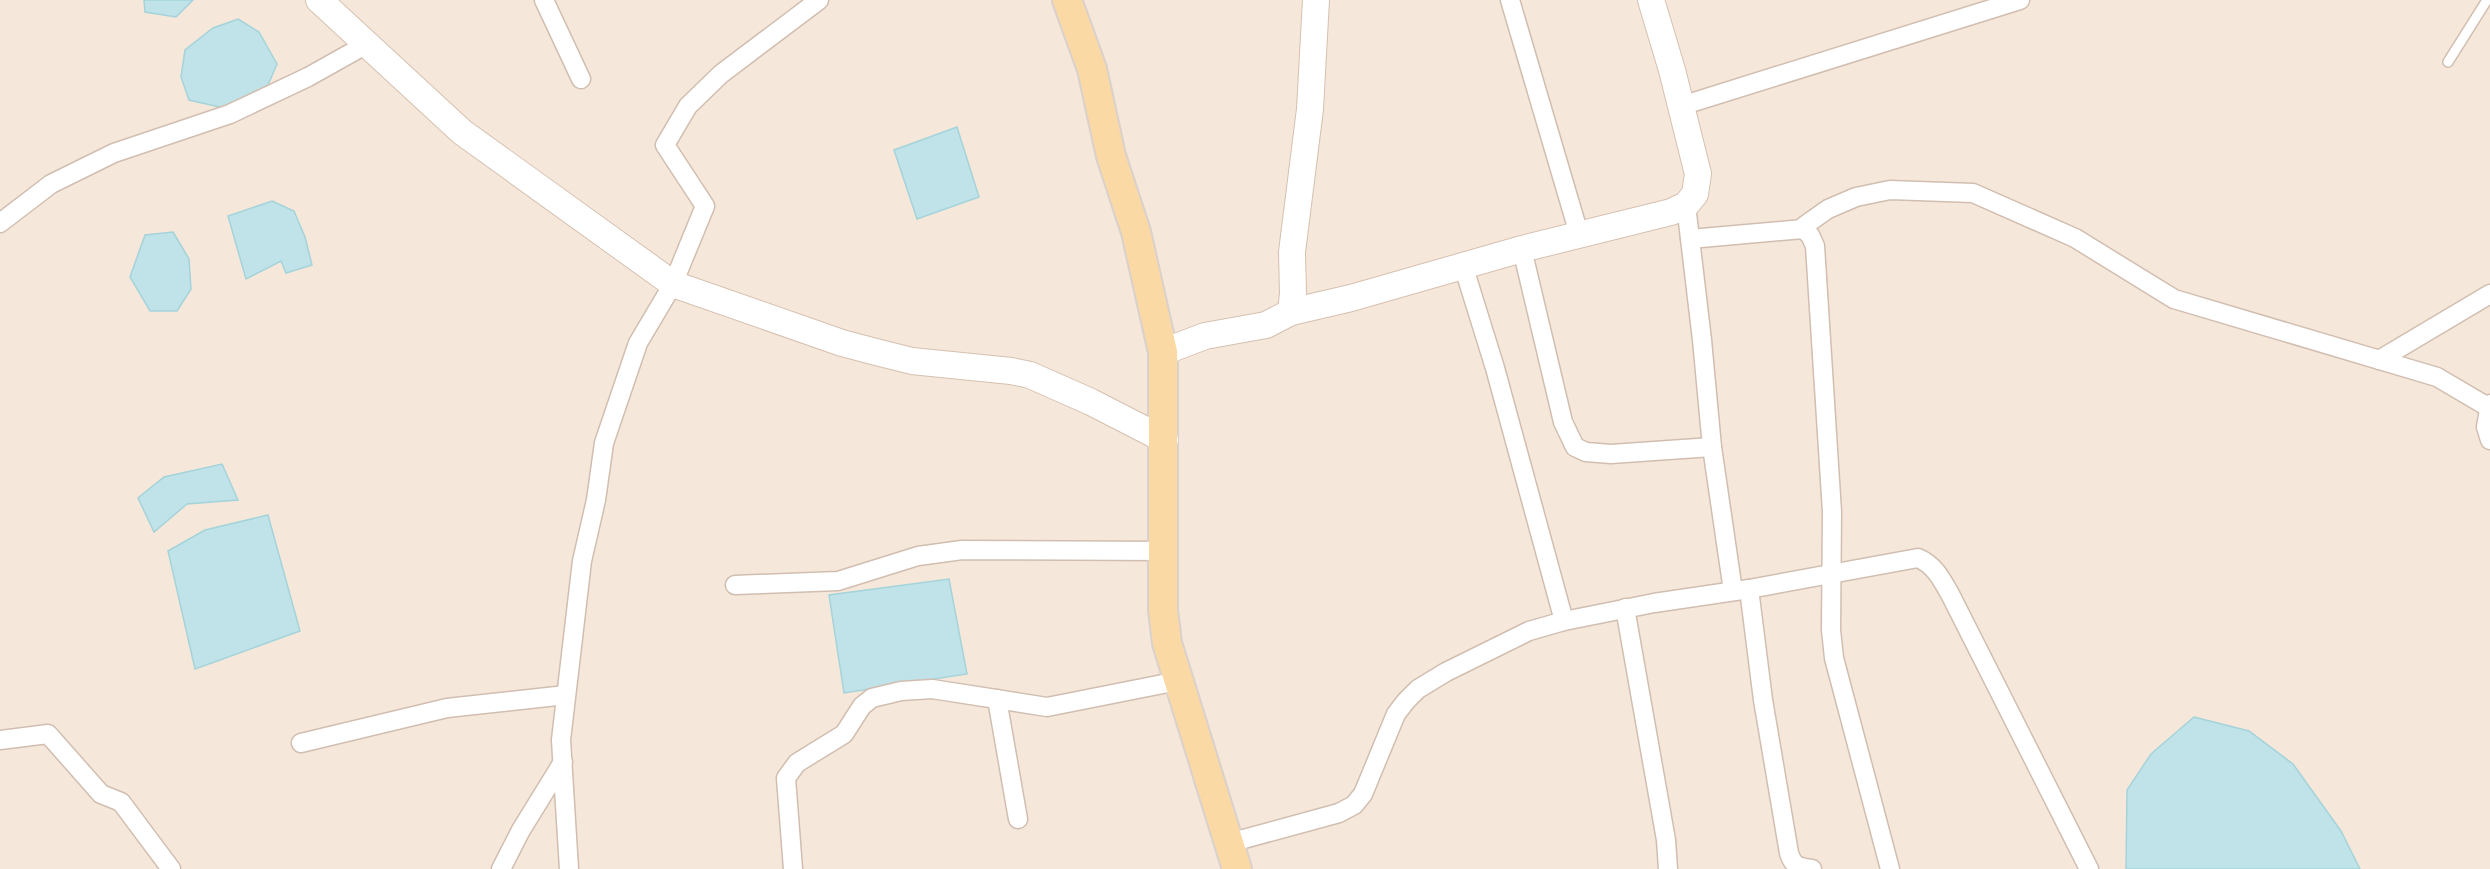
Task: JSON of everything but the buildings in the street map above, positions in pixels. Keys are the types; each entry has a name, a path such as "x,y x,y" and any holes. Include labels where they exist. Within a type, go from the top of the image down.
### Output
{"main road":[{"path":"1067,0 1092,69 1111,156 1136,232 1163,352 1165,440 1163,610 1167,642 1233,856"}],"street":[{"path":"319,0 462,132 673,284 842,343 876,352 912,361 1030,375 1091,402 1165,440"},
{"path":"544,0 581,79"},
{"path":"569,869 561,741 582,561 596,500 604,443 638,343 673,284 705,206 665,145 688,106 721,74 819,0"},
{"path":"1291,312 1292,252 1310,109 1316,0"},
{"path":"1510,0 1579,234"},
{"path":"1163,352 1205,336 1266,326 1291,312 1351,298 1522,249 1671,212 1686,205 1695,194 1698,174 1652,0"},
{"path":"1681,106 2020,0"},
{"path":"0,223 51,184 114,153 230,114 308,77 367,44"},
{"path":"1803,230 1804,226 1828,209 1856,197 1890,190 1973,193 2075,238 2174,299 2437,377 2489,406 2486,427 2490,440"},
{"path":"1686,205 1712,447 1763,700 1789,853 1797,867 1812,869"},
{"path":"1690,239 1803,230 1810,235 1815,246 1832,512 1831,573 1834,658 1890,869"},
{"path":"1522,249 1563,422 1575,447 1586,452 1611,454 1712,447"},
{"path":"1463,265 1495,368 1564,621"},
{"path":"2379,360 2490,294"},
{"path":"735,585 838,581 899,561 962,550 1163,551"},
{"path":"1233,856 1340,813 1354,805 1364,794 1396,714 1418,689 1446,672 1529,631 1625,608 1918,558 1937,572 2089,869"},
{"path":"1625,608 1666,840 1668,869"},
{"path":"792,869 786,778 797,763 844,734 862,706 872,698 901,691 932,690 1047,707 1178,681"},
{"path":"301,743 447,708 566,695"},
{"path":"997,699 1018,819"},
{"path":"0,740 48,734 101,794 122,802 171,869"},
{"path":"501,869 562,762"}],"lane":[{"path":"2448,62 2487,0"}],"shaded area":[{"path":"0,0 2490,0 2490,869 0,869"}],"water":[{"path":"144,0 193,0 176,17 145,12"},
{"path":"238,19 259,32 277,64 268,85 228,109 189,100 181,77 185,50 213,28"},
{"path":"957,127 979,197 917,219 894,150"},
{"path":"272,201 294,211 305,237 312,265 286,273 281,261 246,279 228,216"},
{"path":"173,232 189,259 191,289 177,311 150,311 130,277 145,235"},
{"path":"222,464 238,500 187,504 154,532 138,498 164,477"},
{"path":"268,515 300,631 195,669 168,551 205,530"},
{"path":"949,579 967,674 844,693 829,595"},
{"path":"2194,717 2249,731 2293,764 2341,831 2360,869 2126,869 2127,790 2151,754"}]}
